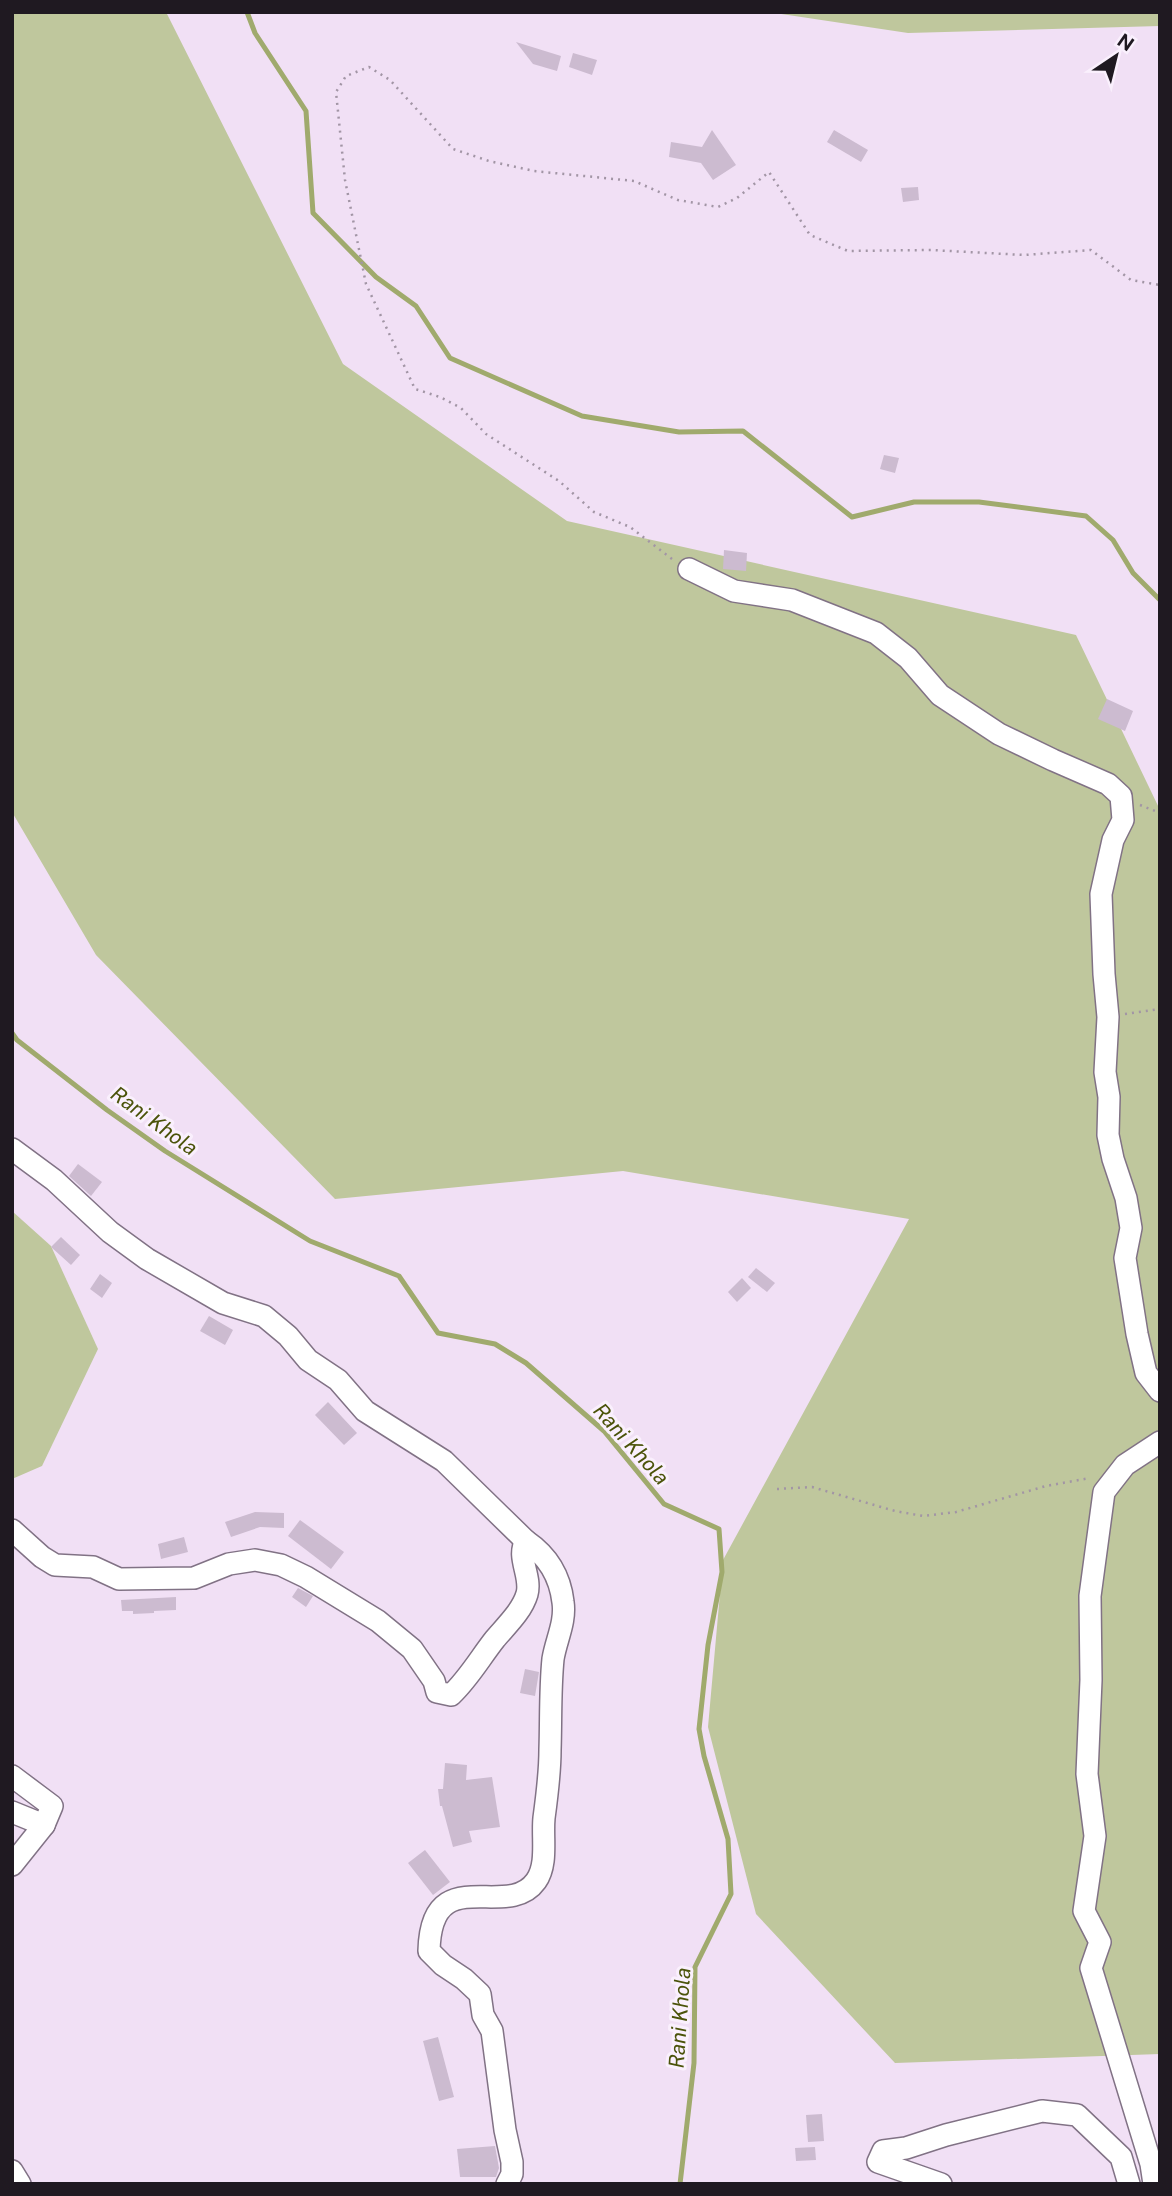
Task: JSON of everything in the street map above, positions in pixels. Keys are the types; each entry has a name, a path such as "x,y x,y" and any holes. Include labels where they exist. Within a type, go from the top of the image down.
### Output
{"street":[{"path":"689,569 734,591 792,600 876,633 908,658 940,695 999,734 1108,784 1121,796 1123,820 1113,841 1101,894 1102,955 1108,1017 1105,1072 1108,1135 1126,1198 1131,1228 1125,1258 1137,1334 1146,1373 1160,1391"},
{"path":"12,1149 54,1180 110,1232 147,1259 223,1303 264,1316 288,1336 308,1360 338,1380 365,1411 444,1461 526,1541 542,1552 555,1571 564,1604 561,1634 554,1657 550,1753 542,1833 543,1867 536,1881 524,1892 448,1901 434,1916 429,1932 429,1951 480,1994 484,2015 492,2031 512,2162 512,2174 507,2184"},
{"path":"1154,2184 1151,2164 1091,1968 1100,1942 1084,1911 1095,1836 1087,1774 1091,1680 1090,1597 1104,1492 1125,1465 1160,1442"},
{"path":"12,1530 55,1565 93,1567 119,1579 194,1578 229,1564 255,1560 281,1565 306,1577 378,1621 412,1649 434,1681 437,1692 451,1695 476,1667 527,1594 522,1549 526,1541"},
{"path":"12,1776 52,1806 44,1825 12,1865"},
{"path":"12,1812 44,1825"},
{"path":"941,2184 878,2162 883,2151 906,2148 1042,2111 1077,2115 1121,2157 1129,2184"},
{"path":"12,2171 20,2184"}],"path":[{"path":"689,569 667,556 630,527 594,512 559,481 486,434 461,408 440,397 415,389 366,284 356,241 345,180 336,92 346,76 369,67 390,79 453,149 489,161 534,171 634,181 678,200 719,207 737,198 769,172 810,235 848,251 931,250 1024,255 1091,250 1131,280 1160,285"},
{"path":"1108,1017 1160,1009"},
{"path":"777,1489 812,1486 895,1511 923,1516 956,1512 1045,1486 1093,1478 1104,1492"}],"green space":[{"path":"12,12 166,12 343,364 567,521 1076,635 1160,810 1160,2054 895,2063 756,1914 708,1727 723,1560 909,1219 623,1171 335,1199 96,955 12,812"},
{"path":"768,12 1160,12 1160,26 908,33"},
{"path":"12,1211 51,1246 98,1349 42,1466 12,1479"}],"building":[{"path":"516,42 561,56 557,71 533,64"},
{"path":"573,53 597,60 592,75 569,67"},
{"path":"712,130 736,165 713,180 701,163 669,157 671,142 702,147"},
{"path":"834,130 868,150 861,162 827,142"},
{"path":"918,187 919,200 903,202 901,188"},
{"path":"884,455 899,458 895,473 880,469"},
{"path":"724,550 747,553 746,571 723,569"},
{"path":"1107,699 1133,711 1125,731 1098,719"},
{"path":"78,1164 102,1182 91,1196 69,1176"},
{"path":"61,1237 80,1255 71,1265 51,1247"},
{"path":"756,1268 775,1283 767,1292 748,1277"},
{"path":"100,1274 112,1283 102,1298 90,1289"},
{"path":"742,1278 751,1288 737,1302 728,1292"},
{"path":"209,1316 233,1330 225,1345 200,1331"},
{"path":"328,1402 357,1433 344,1445 315,1415"},
{"path":"255,1512 284,1513 284,1528 260,1527 231,1537 225,1522"},
{"path":"300,1520 344,1552 331,1569 288,1536"},
{"path":"184,1537 188,1552 161,1559 158,1544"},
{"path":"298,1588 313,1596 306,1607 292,1597"},
{"path":"176,1597 176,1610 133,1614 133,1611 122,1611 121,1600"},
{"path":"525,1669 539,1672 535,1696 520,1693"},
{"path":"445,1763 467,1765 466,1780 492,1777 500,1827 469,1831 472,1842 453,1847 440,1806 438,1789 443,1789"},
{"path":"425,1850 450,1882 433,1895 408,1863"},
{"path":"438,2037 454,2097 439,2101 423,2041"},
{"path":"822,2114 824,2141 808,2142 806,2115"},
{"path":"495,2146 499,2168 496,2177 460,2177 457,2149"},
{"path":"815,2147 816,2160 796,2161 795,2148"}],"waterway":[{"path":"247,12 255,33 306,111 313,213 376,277 416,306 450,358 582,416 679,432 743,431 852,517 914,502 979,502 1086,516 1113,540 1133,573 1160,600"},
{"name":"Rani Khola","path":"12,1033 17,1040 107,1110 165,1151 310,1241 399,1276 438,1333 495,1344 526,1363 604,1431 664,1504 719,1529 722,1572 708,1645 699,1729 728,1839 731,1894 695,1967 694,2063 680,2184"}]}
